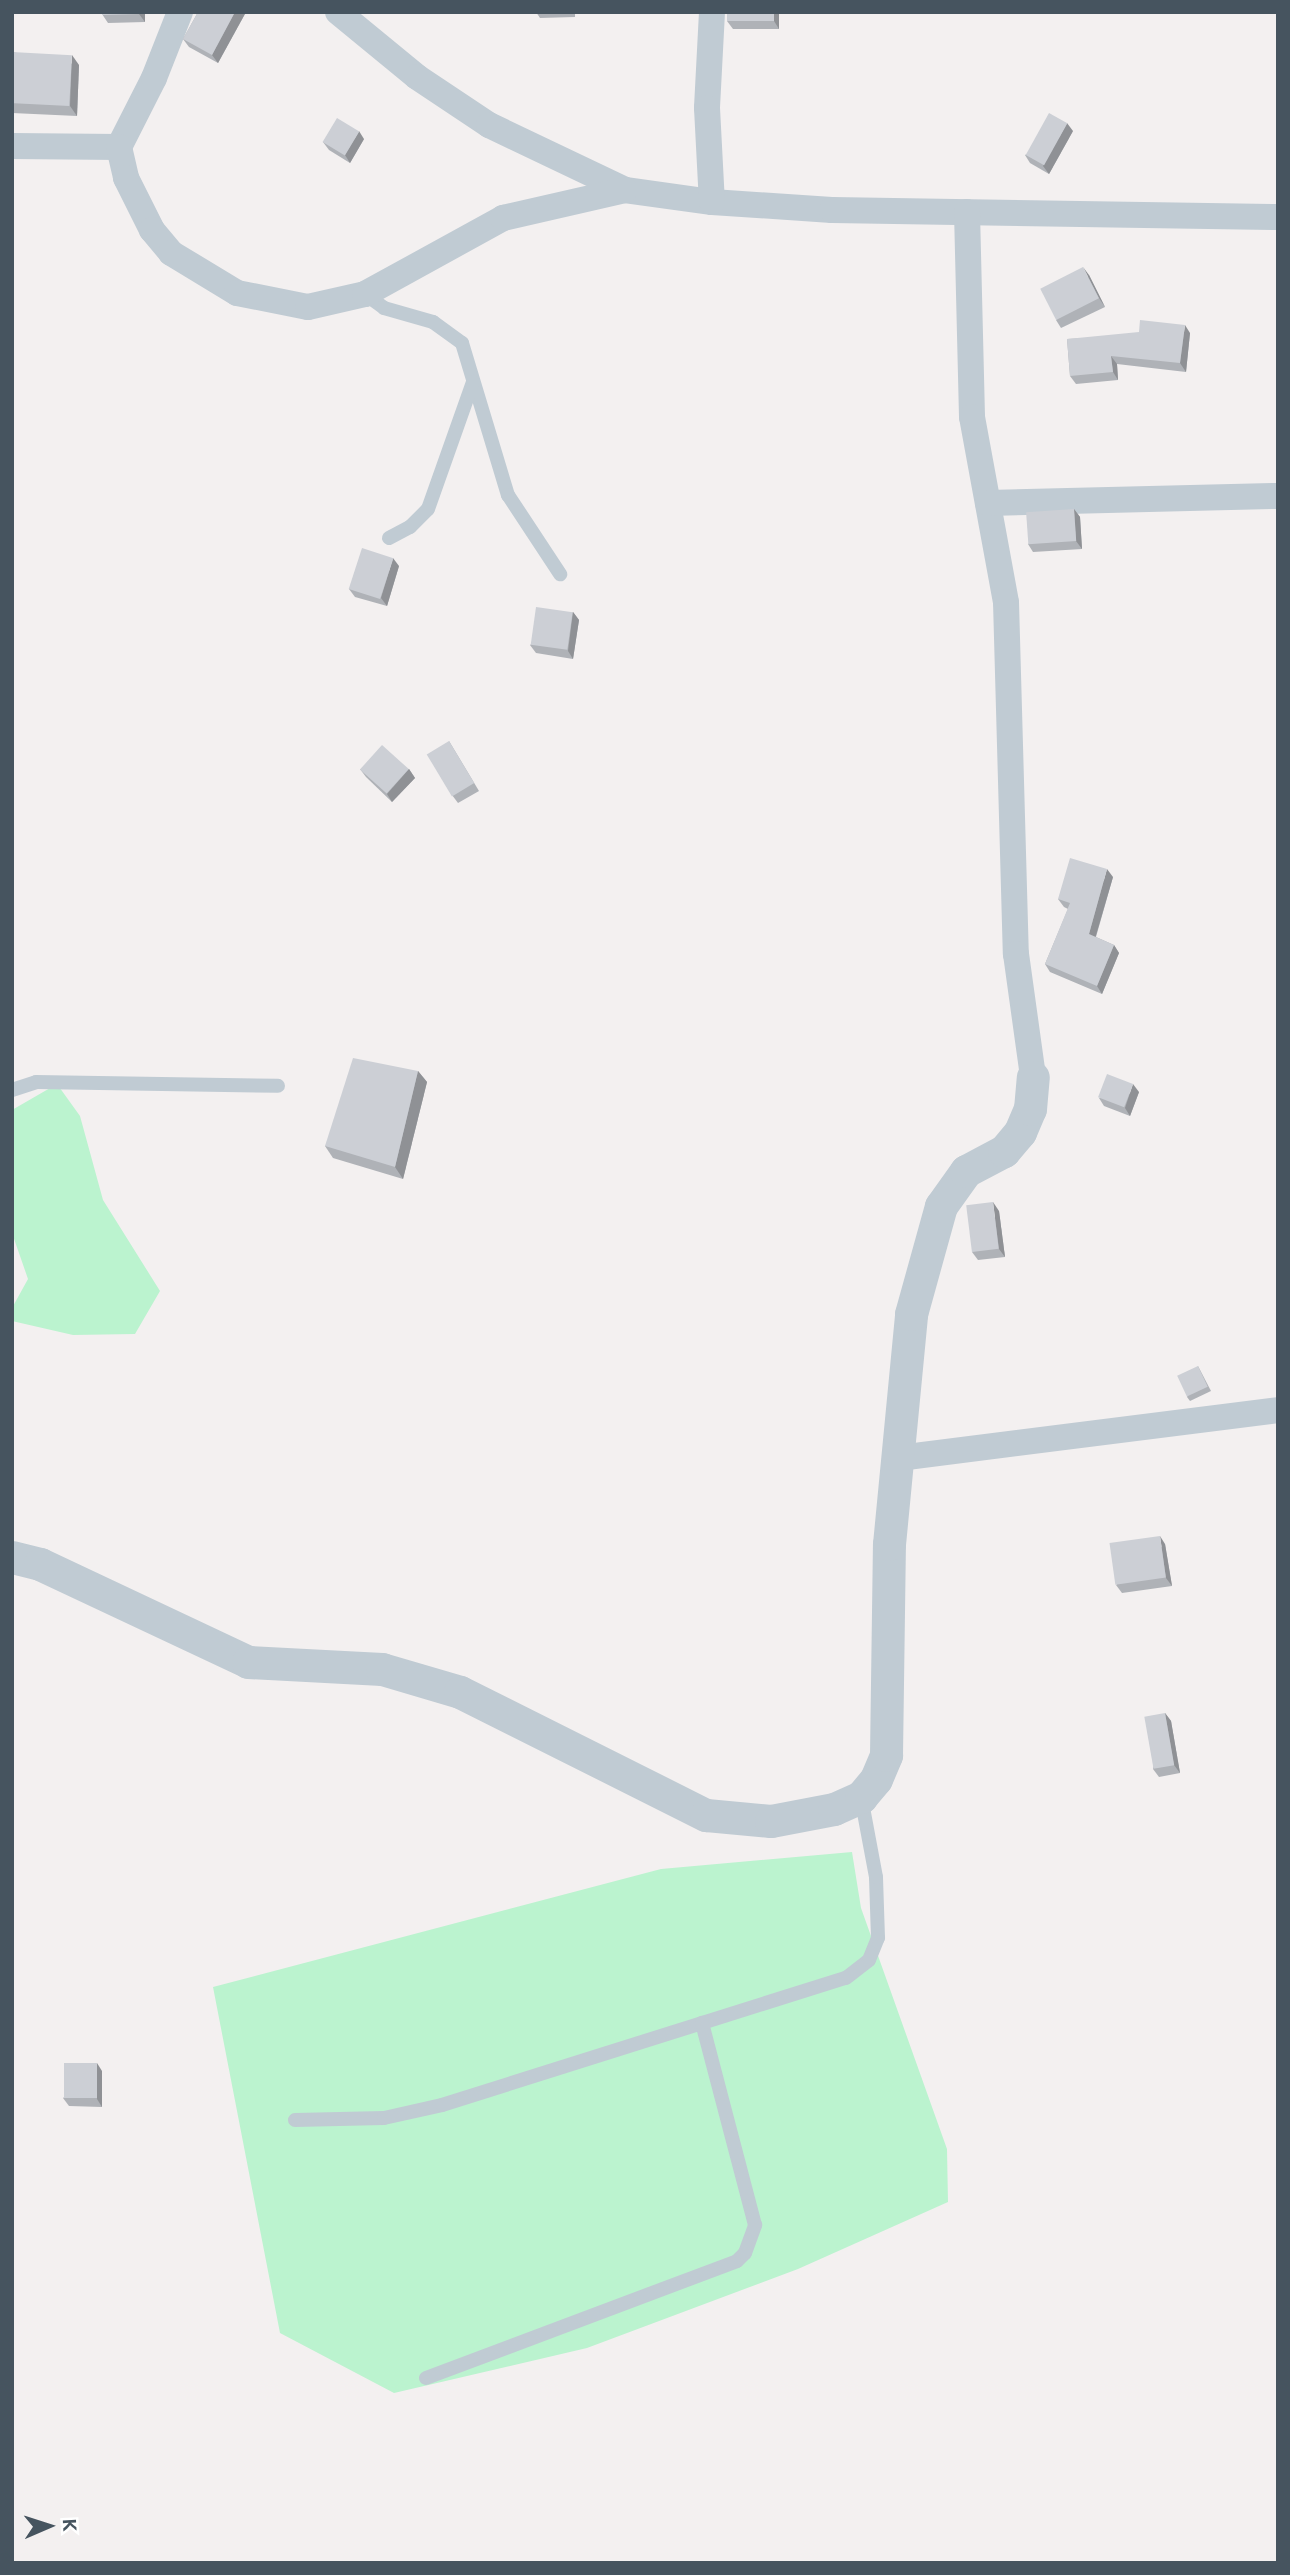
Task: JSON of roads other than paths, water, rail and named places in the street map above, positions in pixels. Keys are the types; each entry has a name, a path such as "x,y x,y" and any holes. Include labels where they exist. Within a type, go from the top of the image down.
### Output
{"street":[{"path":"180,12 149,88 118,147 126,178 152,230 171,253 218,285 260,299 308,307 365,294 503,218 625,190"},
{"path":"338,12 417,77 489,125 625,190 712,202 967,212 1278,217"},
{"path":"712,12 707,108 712,202"},
{"path":"12,146 118,147"},
{"path":"12,1557 40,1564 248,1662 382,1670 460,1692 706,1815 771,1821 834,1809 861,1797 876,1779 886,1755 889,1544 898,1458 904,1353 941,1206 966,1171 1004,1150 1020,1132 1030,1109 1033,1077 1016,954 1006,602 972,417 967,212"},
{"path":"988,503 1278,496"},
{"path":"898,1458 1278,1410"}],"lane":[{"path":"365,294 384,307 450,331 470,359 473,381 508,495 560,574"},
{"path":"389,538 410,527 428,509 473,381"},
{"path":"12,1090 36,1082 278,1086"},
{"path":"295,2120 354,2121 413,2113 846,1978 869,1960 879,1926 873,1856 861,1797"},
{"path":"426,2378 725,2265 745,2253 755,2225 702,2022"}]}
